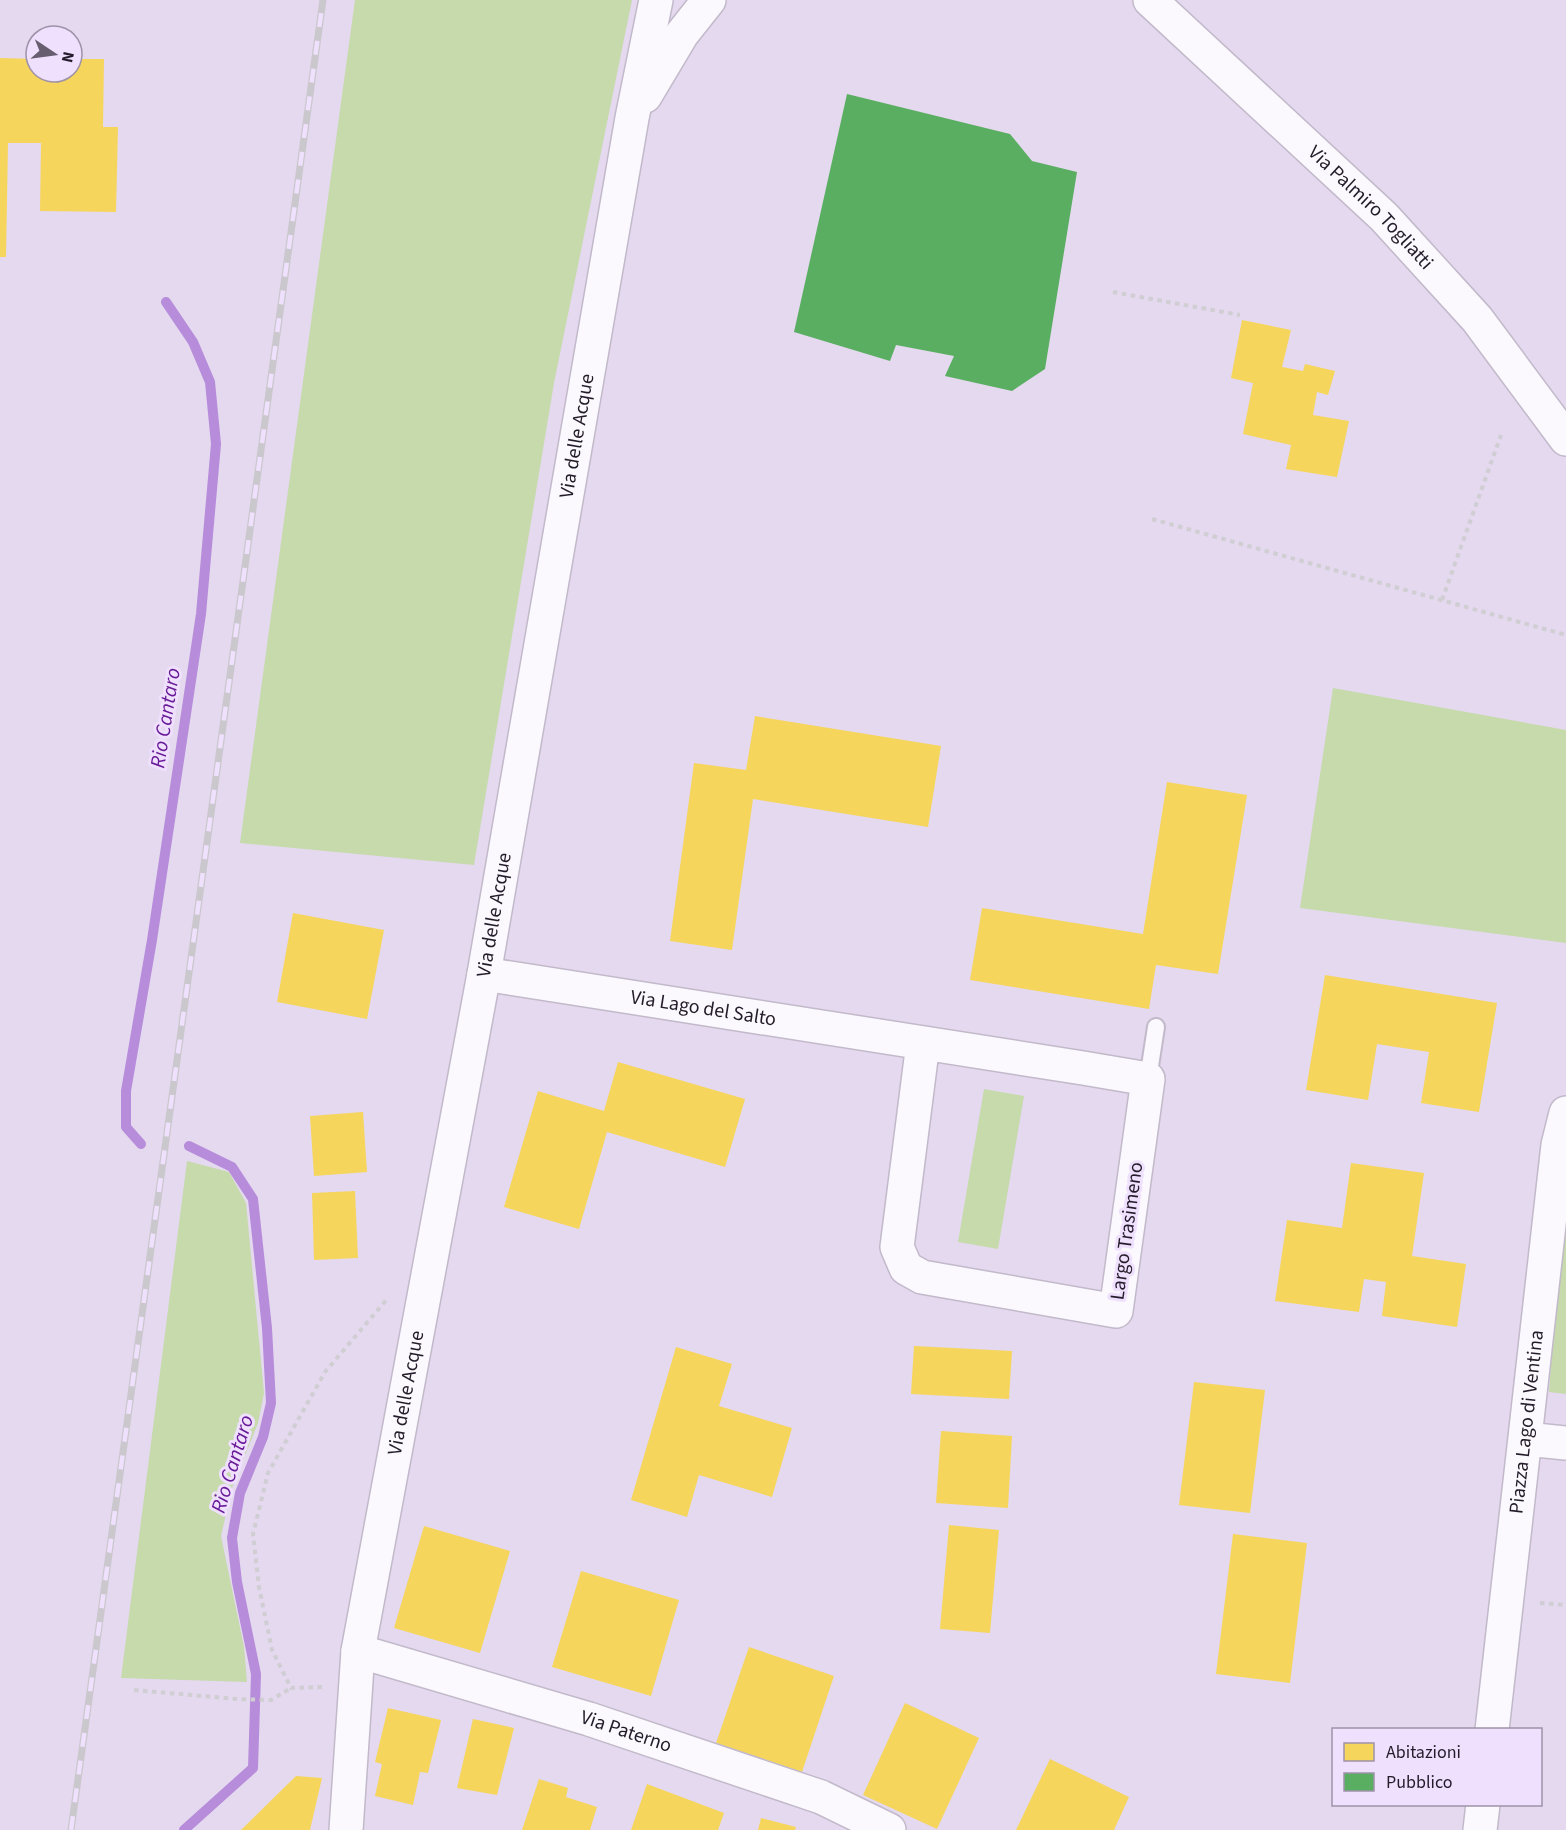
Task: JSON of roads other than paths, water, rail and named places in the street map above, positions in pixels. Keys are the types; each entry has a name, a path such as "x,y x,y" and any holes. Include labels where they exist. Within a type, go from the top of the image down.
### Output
{"street":[{"name":"Via delle Acque","path":"346,1830 358,1651 484,974 632,118 656,0"},
{"path":"632,118 682,34 709,0"},
{"name":"Via Palmiro Togliatti","path":"1150,0 1384,216 1477,319 1566,439"},
{"name":"Via Lago del Salto","path":"484,974 923,1043"},
{"path":"923,1043 1148,1079"},
{"name":"Largo Trasimeno","path":"923,1043 897,1247 906,1268 922,1277 1116,1311 1148,1079"},
{"name":"Piazza Lago di Ventina","path":"1492,1728 1558,1144 1566,1113"},
{"path":"1526,1439 1566,1443"},
{"name":"Via Paterno","path":"358,1651 589,1719 810,1793 889,1830"}],"lane":[{"path":"1148,1079 1156,1027"}],"waterway":[{"name":"Rio Cantaro","path":"141,1144 126,1127 126,1091 152,940 201,614 216,444 210,382 193,342 166,302"},
{"name":"Rio Cantaro","path":"184,1830 253,1768 256,1674 237,1582 232,1538 240,1493 263,1437 271,1403 267,1328 253,1199 232,1167 189,1146"}],"railway":[{"path":"71,1830 323,0"}]}
